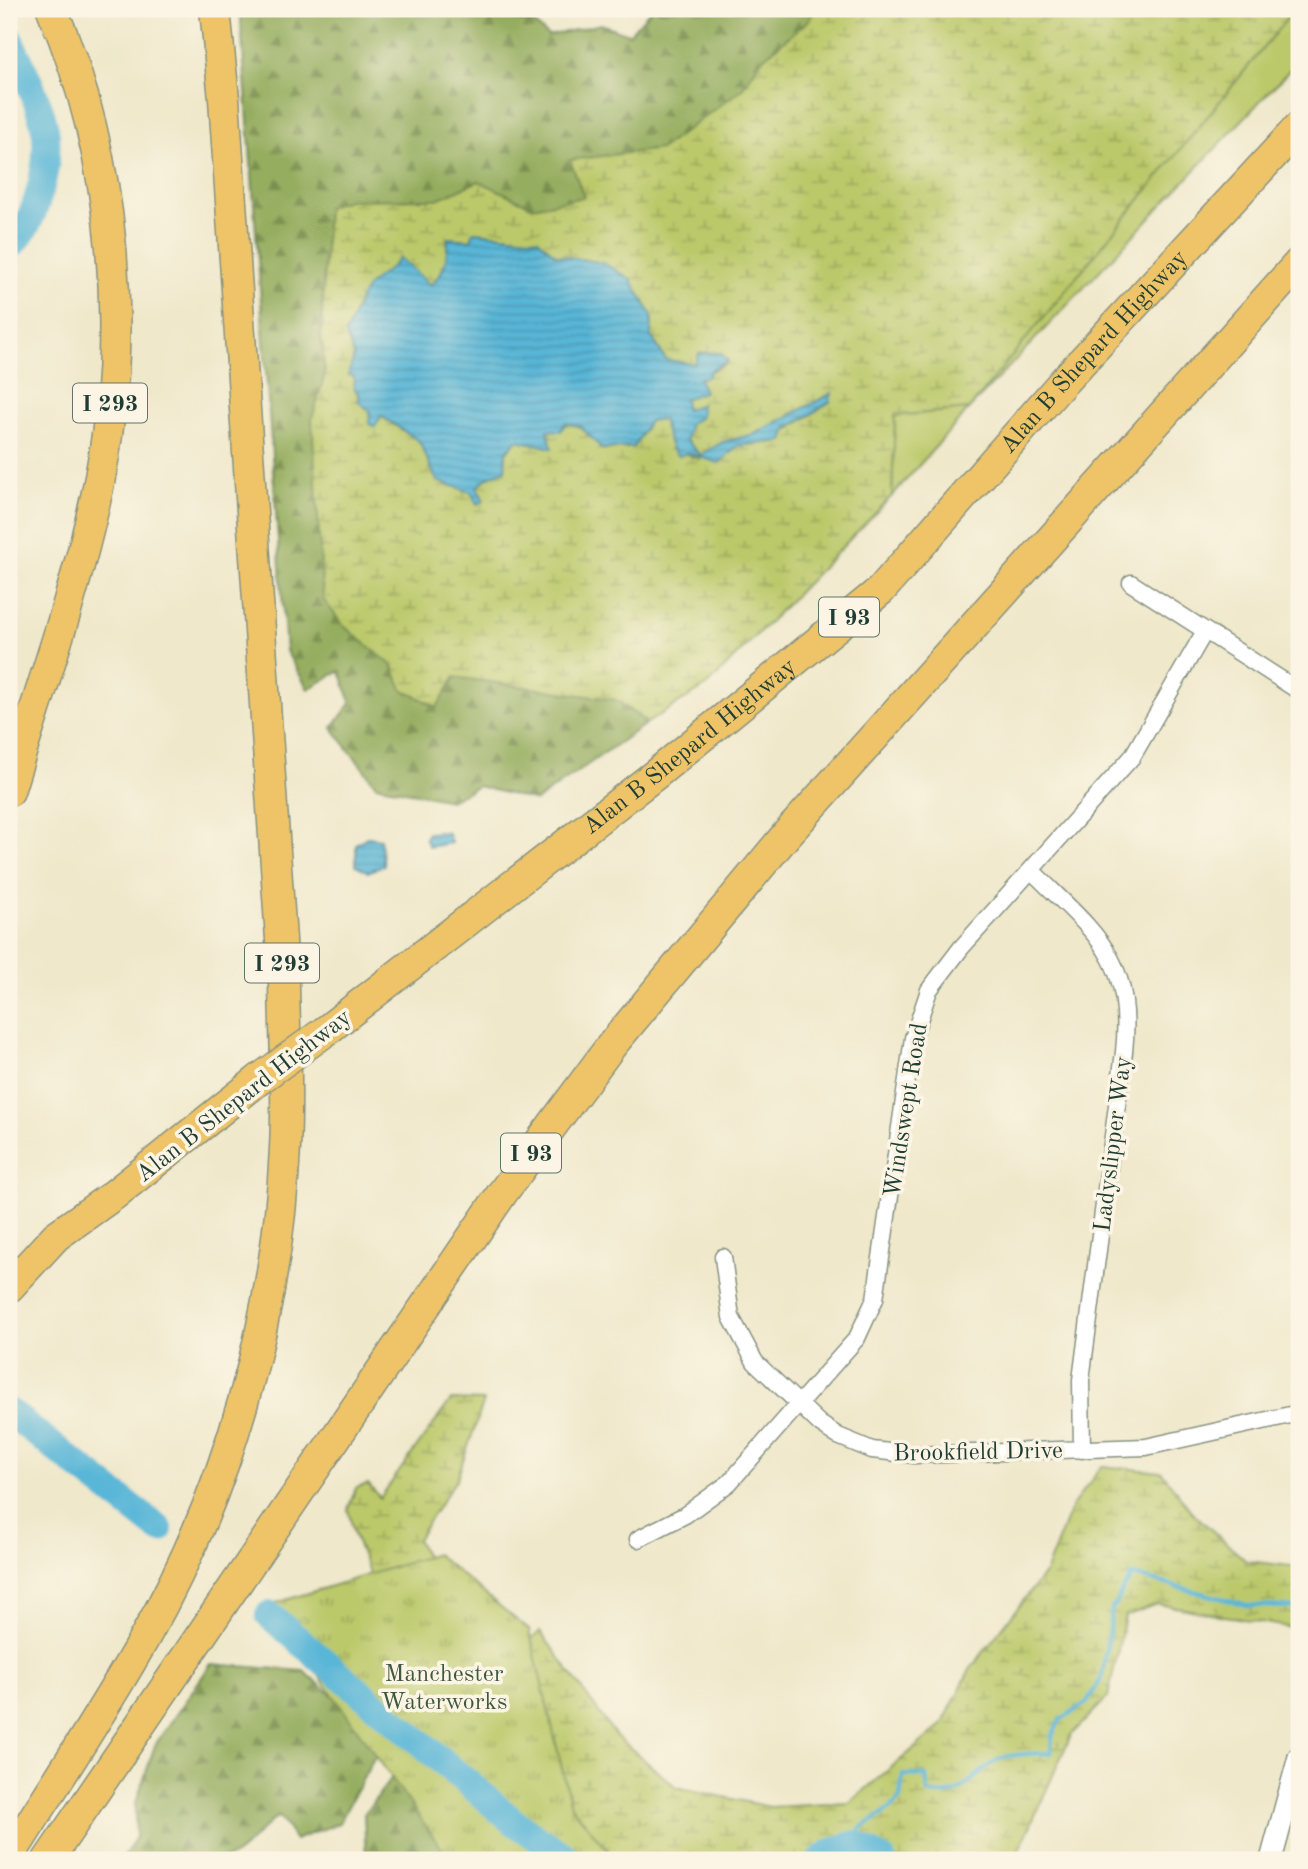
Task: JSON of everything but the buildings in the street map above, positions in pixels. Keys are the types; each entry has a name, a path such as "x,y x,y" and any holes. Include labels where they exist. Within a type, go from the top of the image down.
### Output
{"highway":[{"name":"I 293","path":"9,791 84,548 104,454 112,386 113,276 107,222 75,62 52,9"},
{"name":"I 293","path":"9,1857 146,1636 201,1521 221,1469 253,1365 274,1257 281,1203 287,1094 284,984 224,99 215,9"},
{"name":"Alan B Shepard Highway","path":"9,1287 56,1236 115,1195 261,1078 327,1030 656,774 881,590 1063,382 1299,127"},
{"name":"I 93","path":"48,1860 495,1203 611,1046 787,834 1299,263"}],"street":[{"path":"1131,583 1299,691"},
{"name":"Windswept Road","path":"638,1539 710,1499 729,1483 857,1338 875,1300 913,1038 929,990 961,948 1132,757 1205,631"},
{"name":"Ladyslipper Way","path":"1031,870 1102,944 1117,972 1126,1003 1124,1052 1081,1380 1083,1450"},
{"name":"Brookfield Drive","path":"723,1257 727,1301 737,1333 755,1362 799,1405 838,1436 864,1448 894,1455 1083,1450 1166,1443 1299,1413"},
{"path":"1271,1860 1299,1757"}],"green space":[{"path":"240,9 451,9 534,23 548,36 601,24 629,34 652,9 815,9 809,20 761,60 742,89 661,149 571,160 584,197 533,207 479,181 437,199 348,200 327,207 321,337 325,374 312,419 344,626 393,666 403,689 436,707 455,677 616,700 647,723 536,801 478,786 450,800 376,785 332,728 351,703 340,671 308,689 286,651"},
{"path":"815,9 1295,9 969,409 895,416 892,496 708,685 647,723 616,700 455,677 437,707 402,689 393,666 344,626 323,599 312,419 325,374 321,337 327,207 348,200 437,199 479,181 533,207 584,197 570,160 661,149 742,89 761,60 809,20","holes":["474,232 538,239 556,255 603,263 652,315 651,336 666,360 695,364 728,362 698,378 684,399 686,410 701,405 690,423 685,440 701,455 723,442 755,434 832,394 815,412 775,439 738,446 699,459 671,448 662,419 649,421 634,447 602,449 584,430 566,424 547,429 551,448 517,440 506,452 505,470 488,477 471,492 437,481 419,441 359,402 354,376 349,375 354,356 345,333 369,289 393,268 430,285 445,264 448,238 471,240"]},
{"path":"1295,9 1299,9 1299,60 969,409 892,496 895,415"},
{"path":"451,1400 484,1401 457,1478 417,1539 465,1633 486,1688 540,1631 616,1736 676,1787 770,1807 849,1803 942,1725 969,1671 1046,1571 1072,1506 1102,1466 1162,1472 1191,1511 1246,1561 1299,1567 1299,1629 1157,1604 1125,1616 1108,1697 1071,1735 1015,1860 503,1860 395,1640 354,1534 348,1509 356,1488 368,1484 380,1498"},
{"name":"Manchester Waterworks","path":"436,1554 529,1630 571,1806 616,1860 450,1860 269,1605"},
{"path":"211,1664 304,1671 384,1740 339,1823 295,1840 279,1816 241,1851 227,1858 199,1861 122,1860 136,1837 135,1806 155,1745"},
{"path":"402,1764 484,1860 366,1860 364,1814"}],"water":[{"path":"474,232 538,239 556,255 603,263 631,279 652,316 651,336 666,360 695,364 699,353 721,353 728,361 712,369 707,377 699,378 704,392 684,399 686,410 701,404 701,417 690,423 686,440 700,455 723,442 755,434 832,393 830,402 787,429 783,441 738,446 719,463 688,453 678,456 671,448 662,419 649,421 634,447 602,449 580,426 565,423 561,431 548,430 552,448 517,440 506,452 505,470 488,477 477,487 484,501 477,504 471,492 437,481 419,441 381,416 375,427 369,424 370,411 359,402 359,393 354,389 354,376 348,375 354,356 345,333 368,287 399,257 430,285 442,270 448,238 471,240"},
{"path":"428,833 448,833 451,843 429,847 425,838"},
{"path":"367,837 380,839 384,865 368,872 356,865 356,844"}],"waterway":[{"path":"9,39 41,113 46,136 45,163 33,212 18,238 9,246"},
{"path":"9,1412 159,1529"},
{"path":"855,1844 861,1828 890,1809 900,1798 903,1775 926,1776 928,1793 940,1795 960,1789 1002,1758 1020,1754 1051,1753 1052,1736 1060,1720 1086,1703 1102,1678 1112,1609 1132,1575 1247,1605 1299,1608"},
{"path":"269,1615 514,1822 570,1860"},
{"path":"821,1860 832,1852 855,1844 882,1860"}]}
